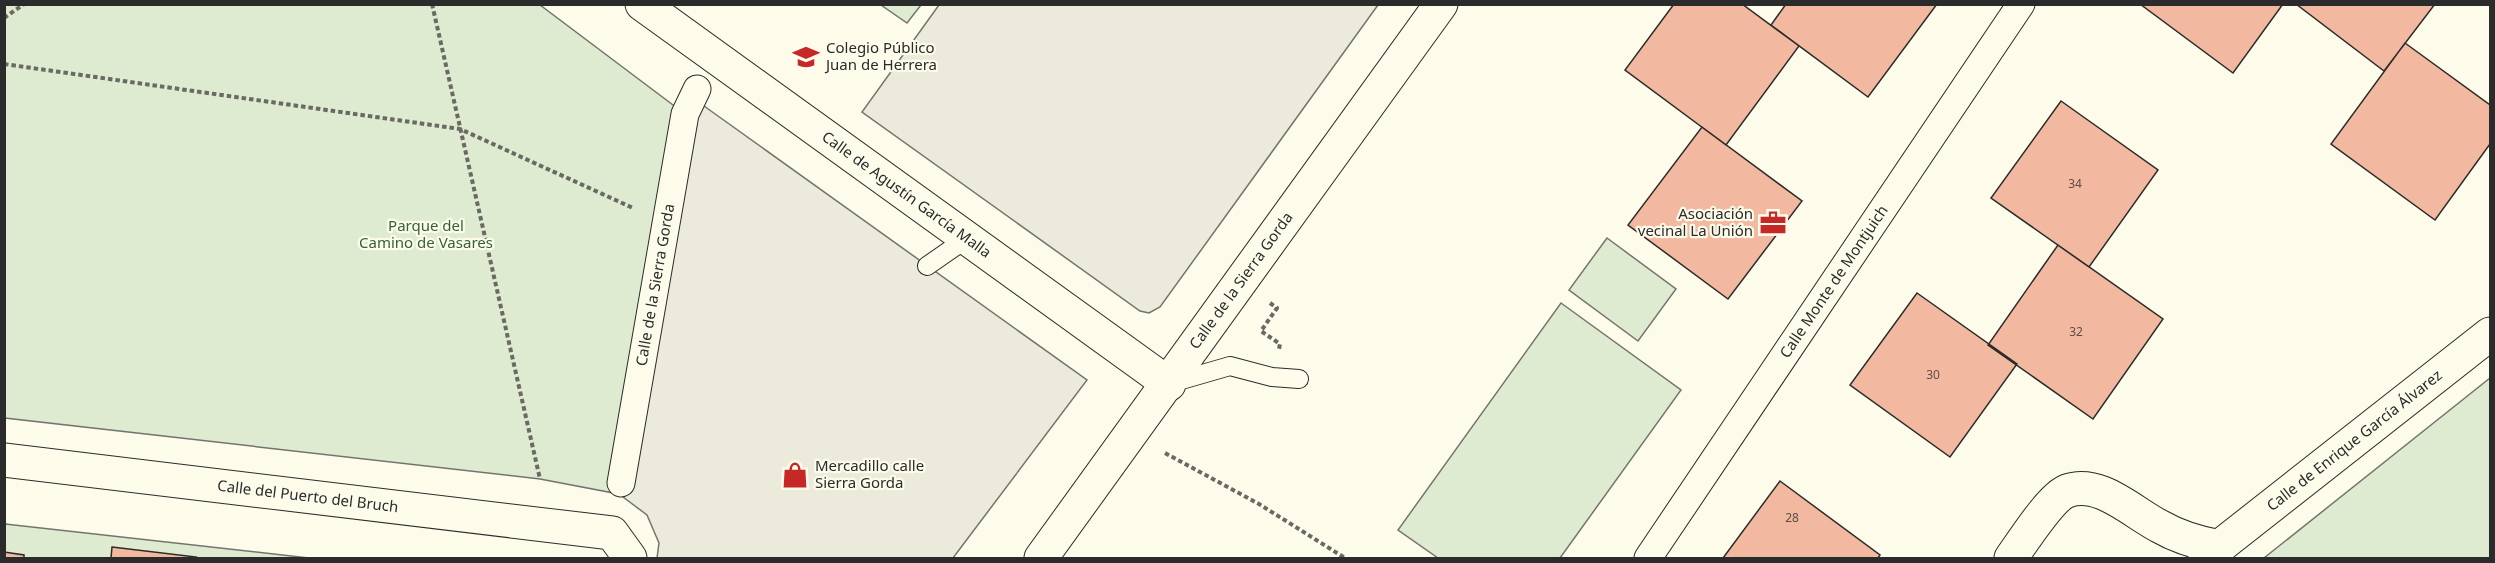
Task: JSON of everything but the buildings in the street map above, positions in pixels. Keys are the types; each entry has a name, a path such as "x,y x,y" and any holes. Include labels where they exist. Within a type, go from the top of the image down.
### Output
{"street":[{"name":"Calle de Agustín García Malla","path":"642,4 1169,384"},
{"name":"Calle de la Sierra Gorda","path":"1041,558 1169,384 1441,4"},
{"name":"Calle Monte de Montjuich","path":"1648,558 2021,4"},
{"name":"Calle de la Sierra Gorda","path":"621,483 685,114 697,89"},
{"name":"Calle de Enrique García Álvarez","path":"2011,558 2049,506 2066,492 2086,488 2108,496 2158,526 2212,553 2490,334"},
{"name":"Calle del Puerto del Bruch","path":"4,460 621,546"}],"lane":[{"path":"927,266 966,238"},
{"path":"1169,384 1230,366 1272,377 1299,379"}],"path":[{"path":"4,18 24,4"},
{"path":"432,4 540,479"},
{"path":"4,64 460,129 666,223"},
{"path":"1277,308 1261,331 1280,344 1278,354"},
{"path":"1165,453 1259,504 1345,558"}],"green space":[{"name":"Parque del Camino de Vasares","path":"5,5 540,5 685,114 619,494 540,479 5,418"},
{"path":"881,5 921,5 907,23"},
{"path":"1607,238 1676,289 1638,341 1569,290"},
{"path":"1561,303 1681,390 1560,558 1438,558 1398,530"},
{"path":"2490,378 2490,558 2264,558"},
{"path":"5,524 309,558 5,558"}],"shaded area":[{"path":"939,5 1378,5 1160,307 1149,313 1140,311 862,112"},
{"path":"697,101 1087,380 953,558 657,558 659,543 647,515 619,494"}],"place":[{"name":"Colegio Público Juan de Herrera","path":"806,57"},
{"name":"Asociación vecinal La Unión","path":"1773,223"},
{"name":"Mercadillo calle Sierra Gorda","path":"795,475"}]}
